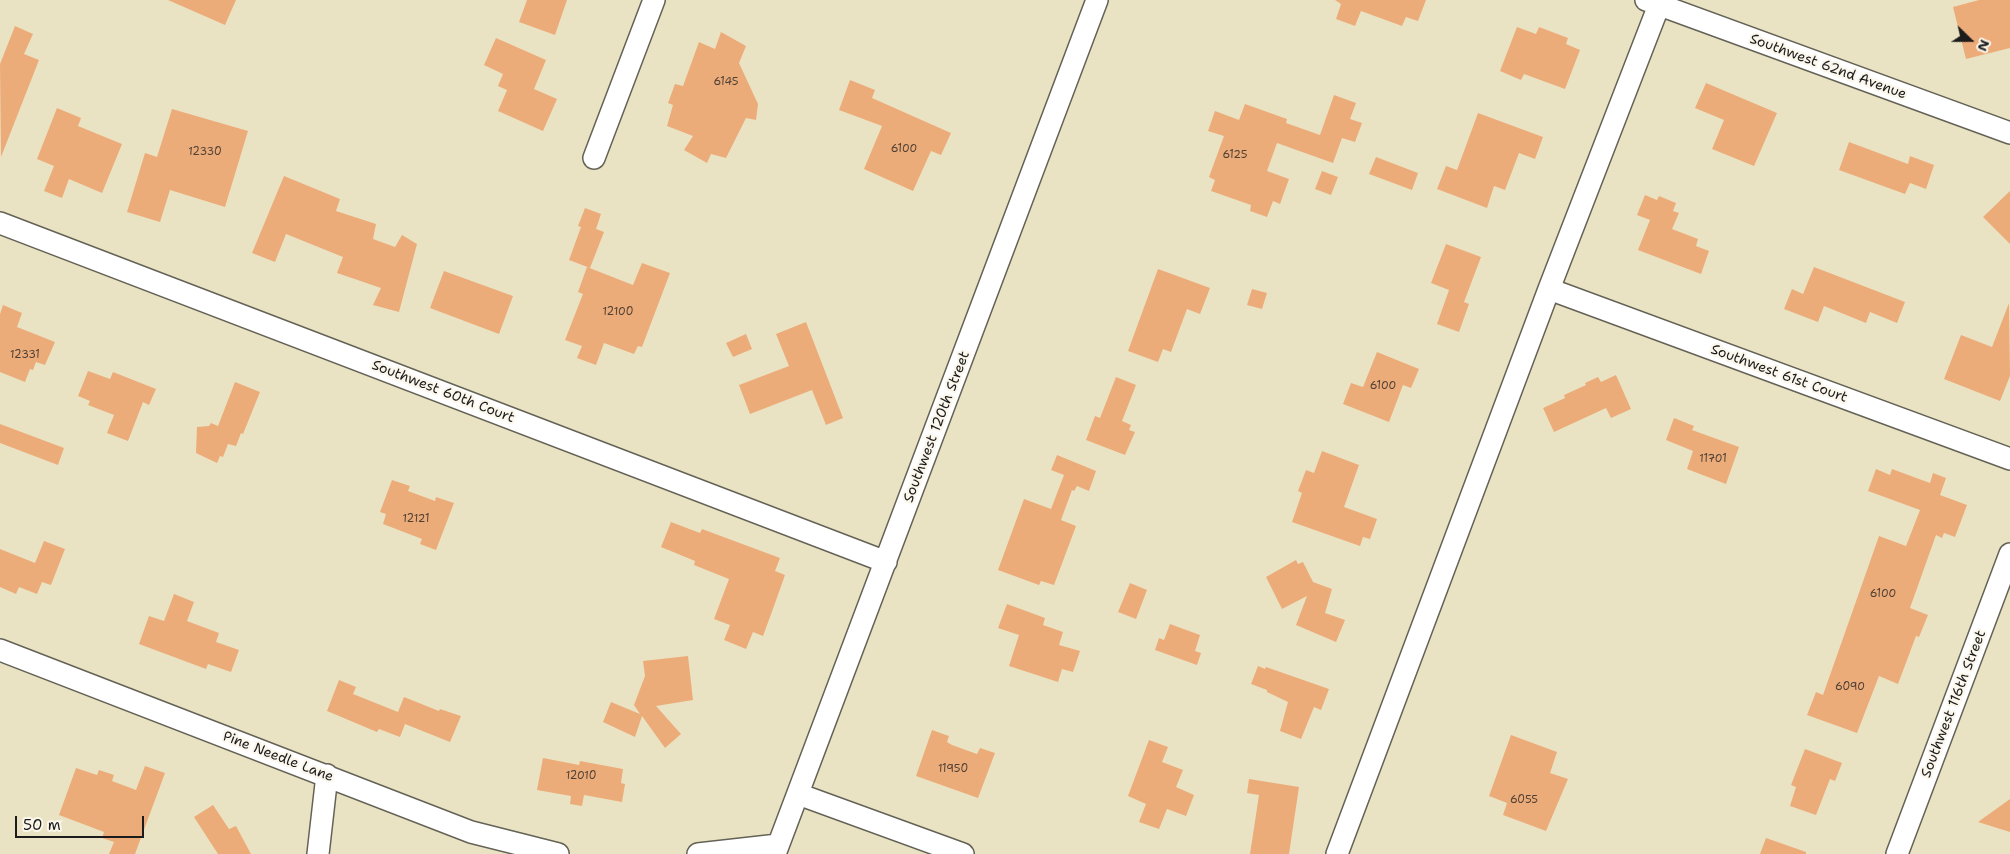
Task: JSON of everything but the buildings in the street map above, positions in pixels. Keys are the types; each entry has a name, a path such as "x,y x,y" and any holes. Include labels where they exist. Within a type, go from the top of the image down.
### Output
{"street":[{"path":"594,158 654,0"},
{"name":"Southwest 120th Street","path":"777,849 1097,0"},
{"path":"1337,854 1656,1"},
{"name":"Southwest 62nd Avenue","path":"1656,1 2010,133"},
{"name":"Southwest 60th Court","path":"0,223 886,562"},
{"name":"Southwest 61st Court","path":"1548,289 2010,460"},
{"name":"Southwest 116th Street","path":"1897,854 2010,554"},
{"name":"Pine Needle Lane","path":"0,650 471,832 506,843 558,854"},
{"path":"318,854 326,775"},
{"path":"798,794 963,854"},
{"path":"698,854 777,849"}]}
